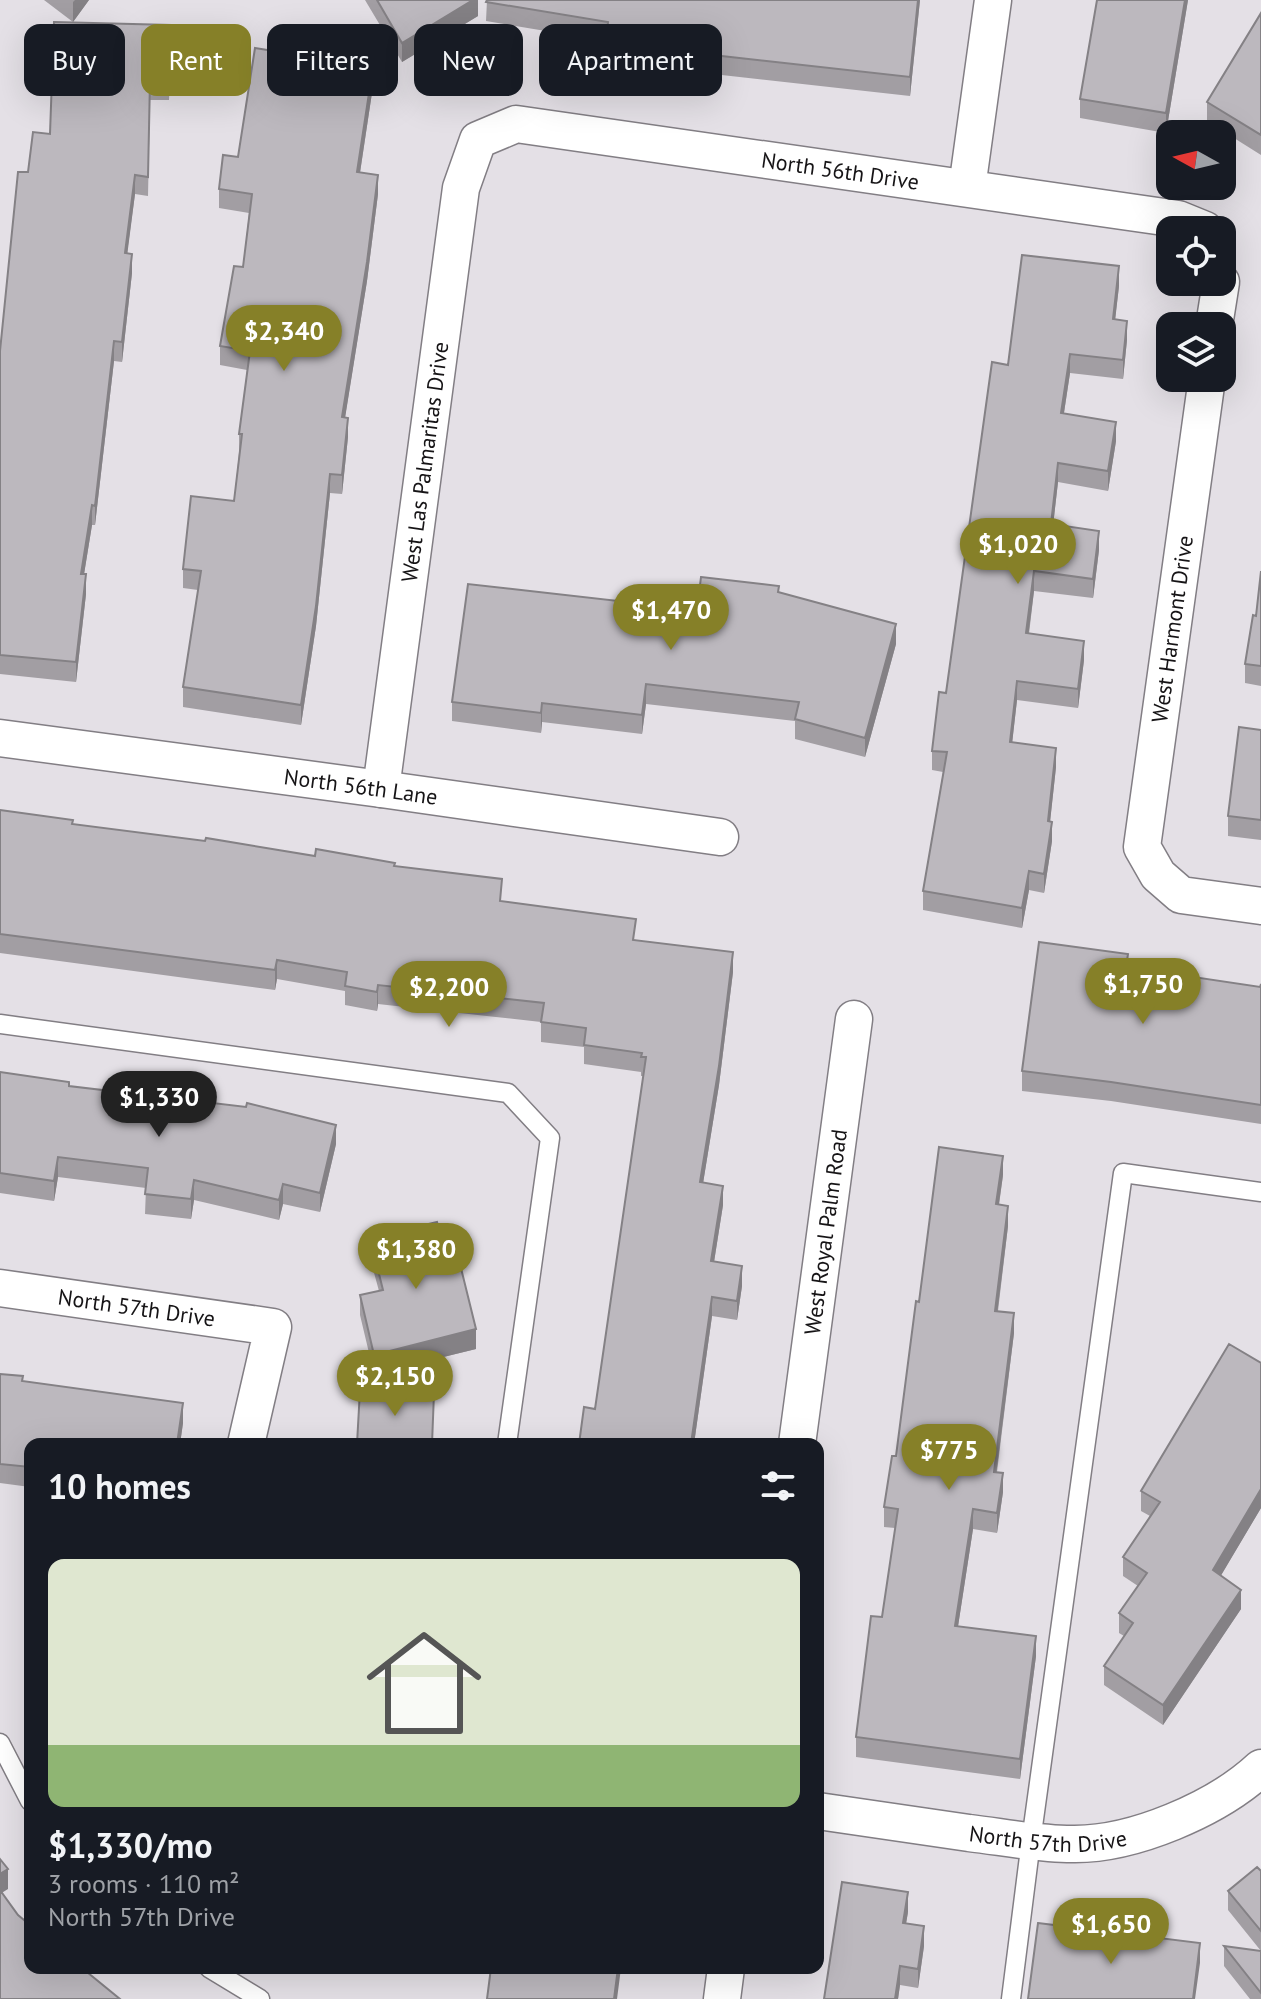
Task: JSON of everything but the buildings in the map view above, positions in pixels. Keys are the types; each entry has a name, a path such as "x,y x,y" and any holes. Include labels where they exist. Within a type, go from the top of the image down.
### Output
{"street":[{"path":"967,188 993,0"},
{"name":"North 56th Drive","path":"478,140 516,124 1158,216"},
{"name":"West Las Palmaritas Drive","path":"381,789 461,188 478,140"},
{"name":"West Harmont Drive","path":"1205,392 1142,847 1158,875 1181,895 1261,906"},
{"name":"North 56th Lane","path":"0,738 720,837"},
{"name":"West Royal Palm Road","path":"798,1438 854,1019"},
{"name":"North 57th Drive","path":"0,1288 273,1327 247,1438"},
{"name":"North 57th Drive","path":"824,1812 1074,1845 1117,1840 1174,1821 1243,1784 1261,1768"},
{"path":"722,1999 725,1974"}],"lane":[{"path":"0,1024 508,1093 550,1138 508,1438"},
{"path":"1011,1999 1123,1173 1261,1192"},
{"path":"0,1743 24,1789"},
{"path":"219,1974 260,1999"}]}
